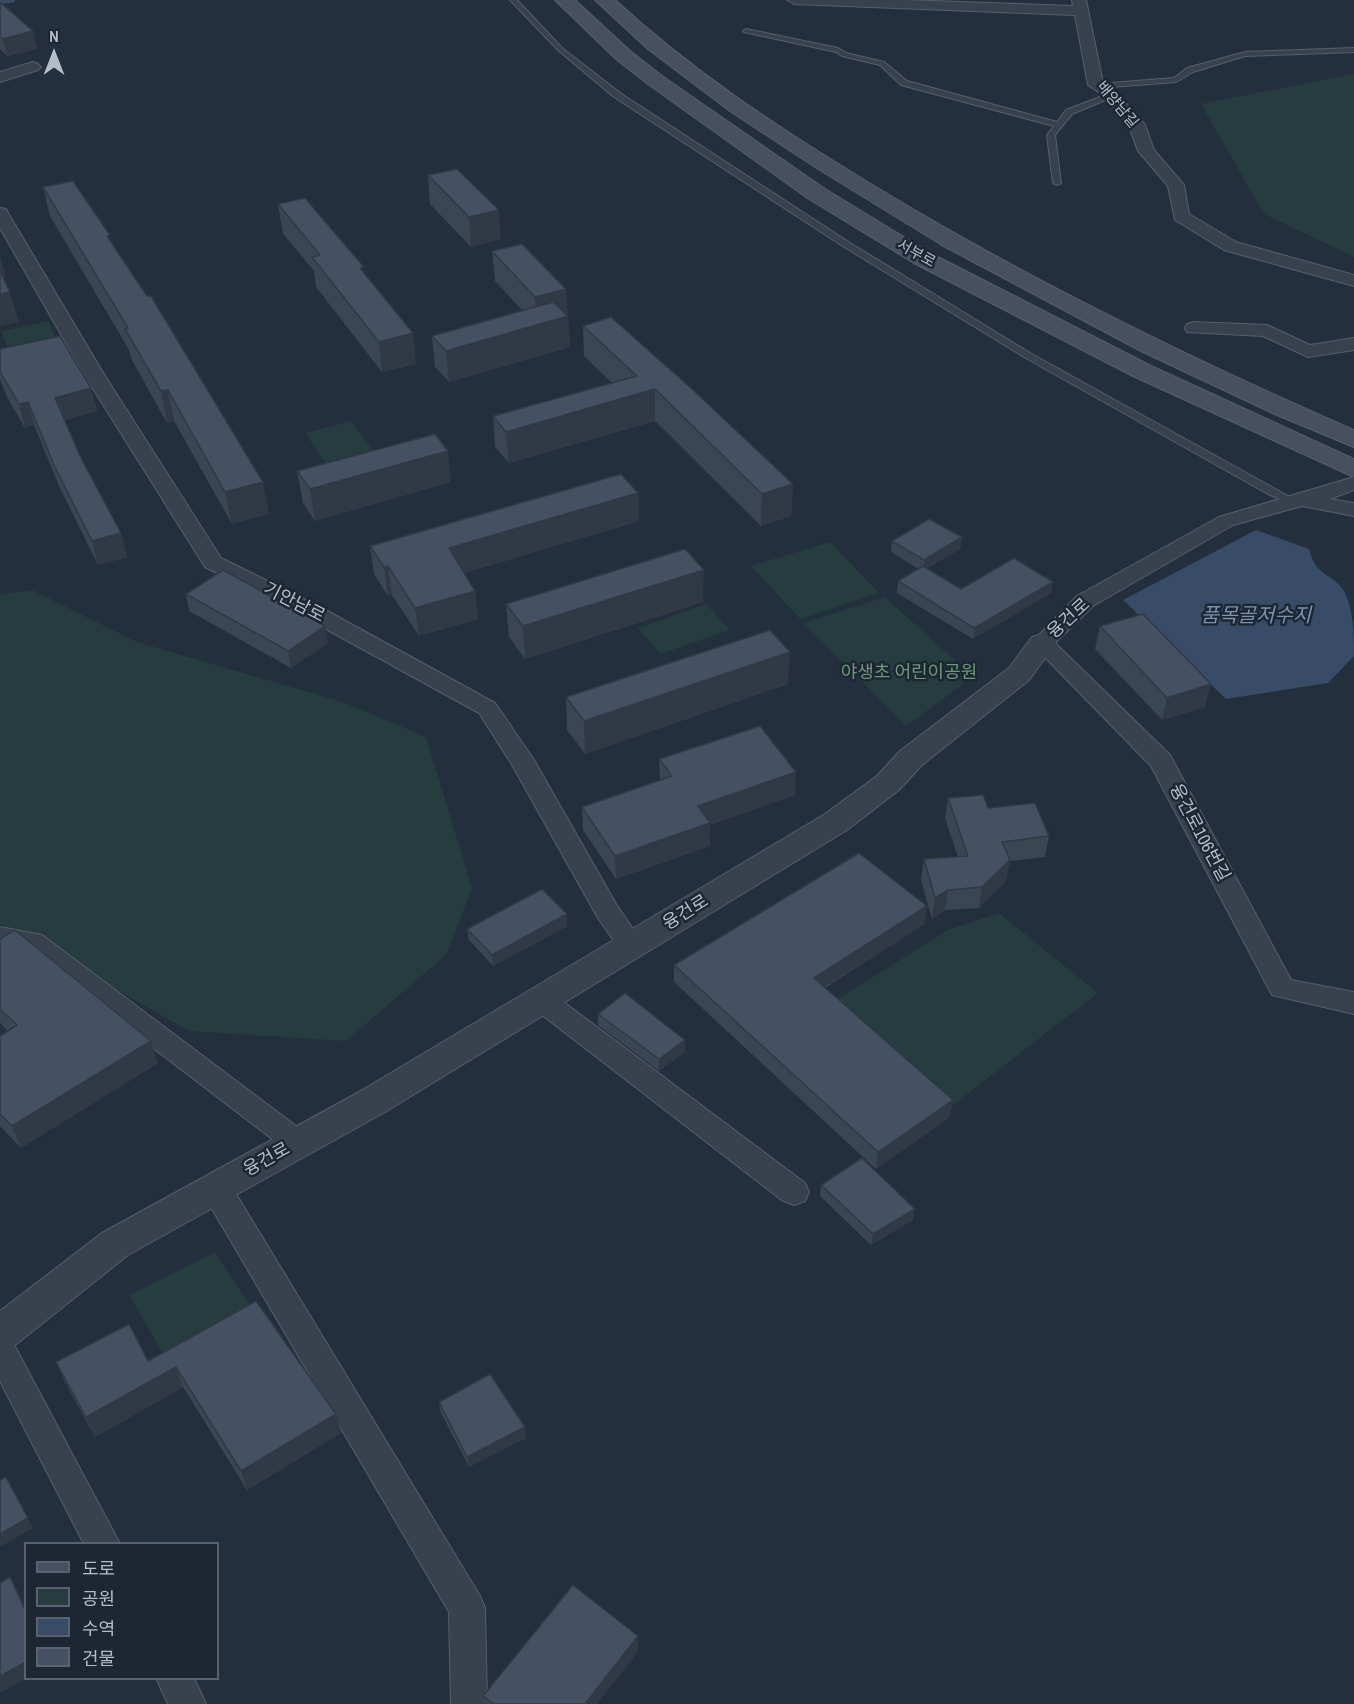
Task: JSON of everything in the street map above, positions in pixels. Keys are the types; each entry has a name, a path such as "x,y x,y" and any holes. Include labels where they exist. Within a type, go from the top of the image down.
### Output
{"main road":[{"name":"서부로","path":"564,0 623,55 655,80 861,222 922,258 1132,366 1354,469"},
{"name":"서부로","path":"604,0 622,18 722,96 796,146 896,208 1066,302 1179,358 1350,437"}],"street":[{"name":"배양남길","path":"794,0 1080,6 1104,91 1137,125 1146,152 1176,185 1181,216 1230,246 1354,281"},
{"path":"0,77 33,67"},
{"name":"기안남로","path":"0,213 95,376 213,562 312,612 487,708 522,760 607,910 632,947"},
{"path":"1194,328 1268,331 1308,351 1354,344"},
{"name":"융건로","path":"0,1334 115,1244 372,1102 543,1001 836,822 888,783 911,758 1019,674 1042,643 1084,601 1226,521 1292,501 1332,493 1354,483"},
{"path":"1292,501 1344,506 1354,510"},
{"name":"융건로106번길","path":"1042,643 1161,761 1282,988 1354,1003"},
{"path":"0,937 33,942 298,1143"},
{"path":"543,1001 794,1192"},
{"path":"216,1188 467,1608 469,1704"},
{"path":"0,1349 102,1542"},
{"path":"175,1680 188,1704"}],"lane":[{"path":"513,0 560,49 617,95 844,243 1027,355 1271,492 1292,501"},
{"path":"746,31 838,50 844,55 882,63 904,83 1058,125"},
{"path":"1057,183 1050,135 1069,112 1104,91 1176,80 1190,70 1245,54 1354,50"}],"green space":[{"path":"1354,74 1354,257 1264,214 1201,104"},
{"path":"48,321 63,353 14,365 1,331"},
{"path":"351,421 383,465 336,478 305,433"},
{"path":"830,542 879,593 800,619 751,566"},
{"path":"32,590 137,642 343,702 426,737 472,888 447,954 346,1041 189,1031 0,924 0,595"},
{"name":"야생초 어린이공원","path":"885,597 973,677 906,726 804,623"},
{"path":"706,604 730,630 660,654 638,628"},
{"path":"999,913 1098,993 953,1105 833,1002 948,930"},
{"path":"215,1252 261,1322 173,1371 129,1295"}],"water":[{"name":"품목골저수지","path":"1256,530 1309,549 1320,570 1344,591 1352,614 1354,656 1328,683 1226,699 1123,600"}],"building":[{"path":"0,2 33,31 3,39 0,36"},
{"path":"457,169 499,210 469,217 428,175"},
{"path":"73,181 110,235 107,236 147,296 151,296 263,482 225,492 168,390 161,391 125,329 128,328 43,187"},
{"path":"305,198 364,267 360,268 413,333 379,342 312,257 320,255 278,204"},
{"path":"522,244 566,289 535,297 492,251"},
{"path":"0,271 10,292 0,294"},
{"path":"553,302 568,316 446,351 432,336"},
{"path":"611,317 793,484 762,494 655,389 506,432 493,416 637,376 583,326"},
{"path":"60,336 91,388 55,398 81,458 121,533 92,541 54,465 28,402 19,404 0,372 0,349"},
{"path":"435,434 448,451 310,489 297,471"},
{"path":"621,474 638,493 449,548 475,591 415,608 388,566 384,567 370,546"},
{"path":"929,519 962,537 924,560 892,541"},
{"path":"685,549 704,570 523,626 506,604"},
{"path":"1014,558 1053,582 974,628 898,581 923,566 961,589"},
{"path":"223,570 325,626 288,651 186,594"},
{"path":"1143,614 1211,684 1167,698 1100,626"},
{"path":"770,630 790,652 584,721 566,697"},
{"path":"760,726 796,772 698,806 710,823 615,856 582,807 672,776 659,759"},
{"path":"983,795 988,808 1035,803 1049,836 1002,842 1010,860 982,887 948,890 935,898 924,859 968,856 948,798"},
{"path":"859,853 927,906 814,978 953,1100 878,1152 674,965"},
{"path":"542,889 567,914 492,955 467,929"},
{"path":"15,930 151,1041 12,1126 0,1114 0,1036 17,1025 0,1009 0,939"},
{"path":"625,993 685,1040 659,1059 598,1014"},
{"path":"862,1158 915,1209 873,1234 821,1185"},
{"path":"256,1301 336,1414 241,1471 176,1367 86,1417 56,1362 129,1324 148,1361"},
{"path":"490,1374 525,1427 467,1457 439,1402"},
{"path":"6,1477 28,1518 0,1534 0,1480"},
{"path":"10,1577 24,1608 24,1663 0,1676 0,1583"},
{"path":"573,1585 638,1636 585,1704 494,1704 483,1696"}],"waterway":[{"path":"0,2 13,0"}]}
